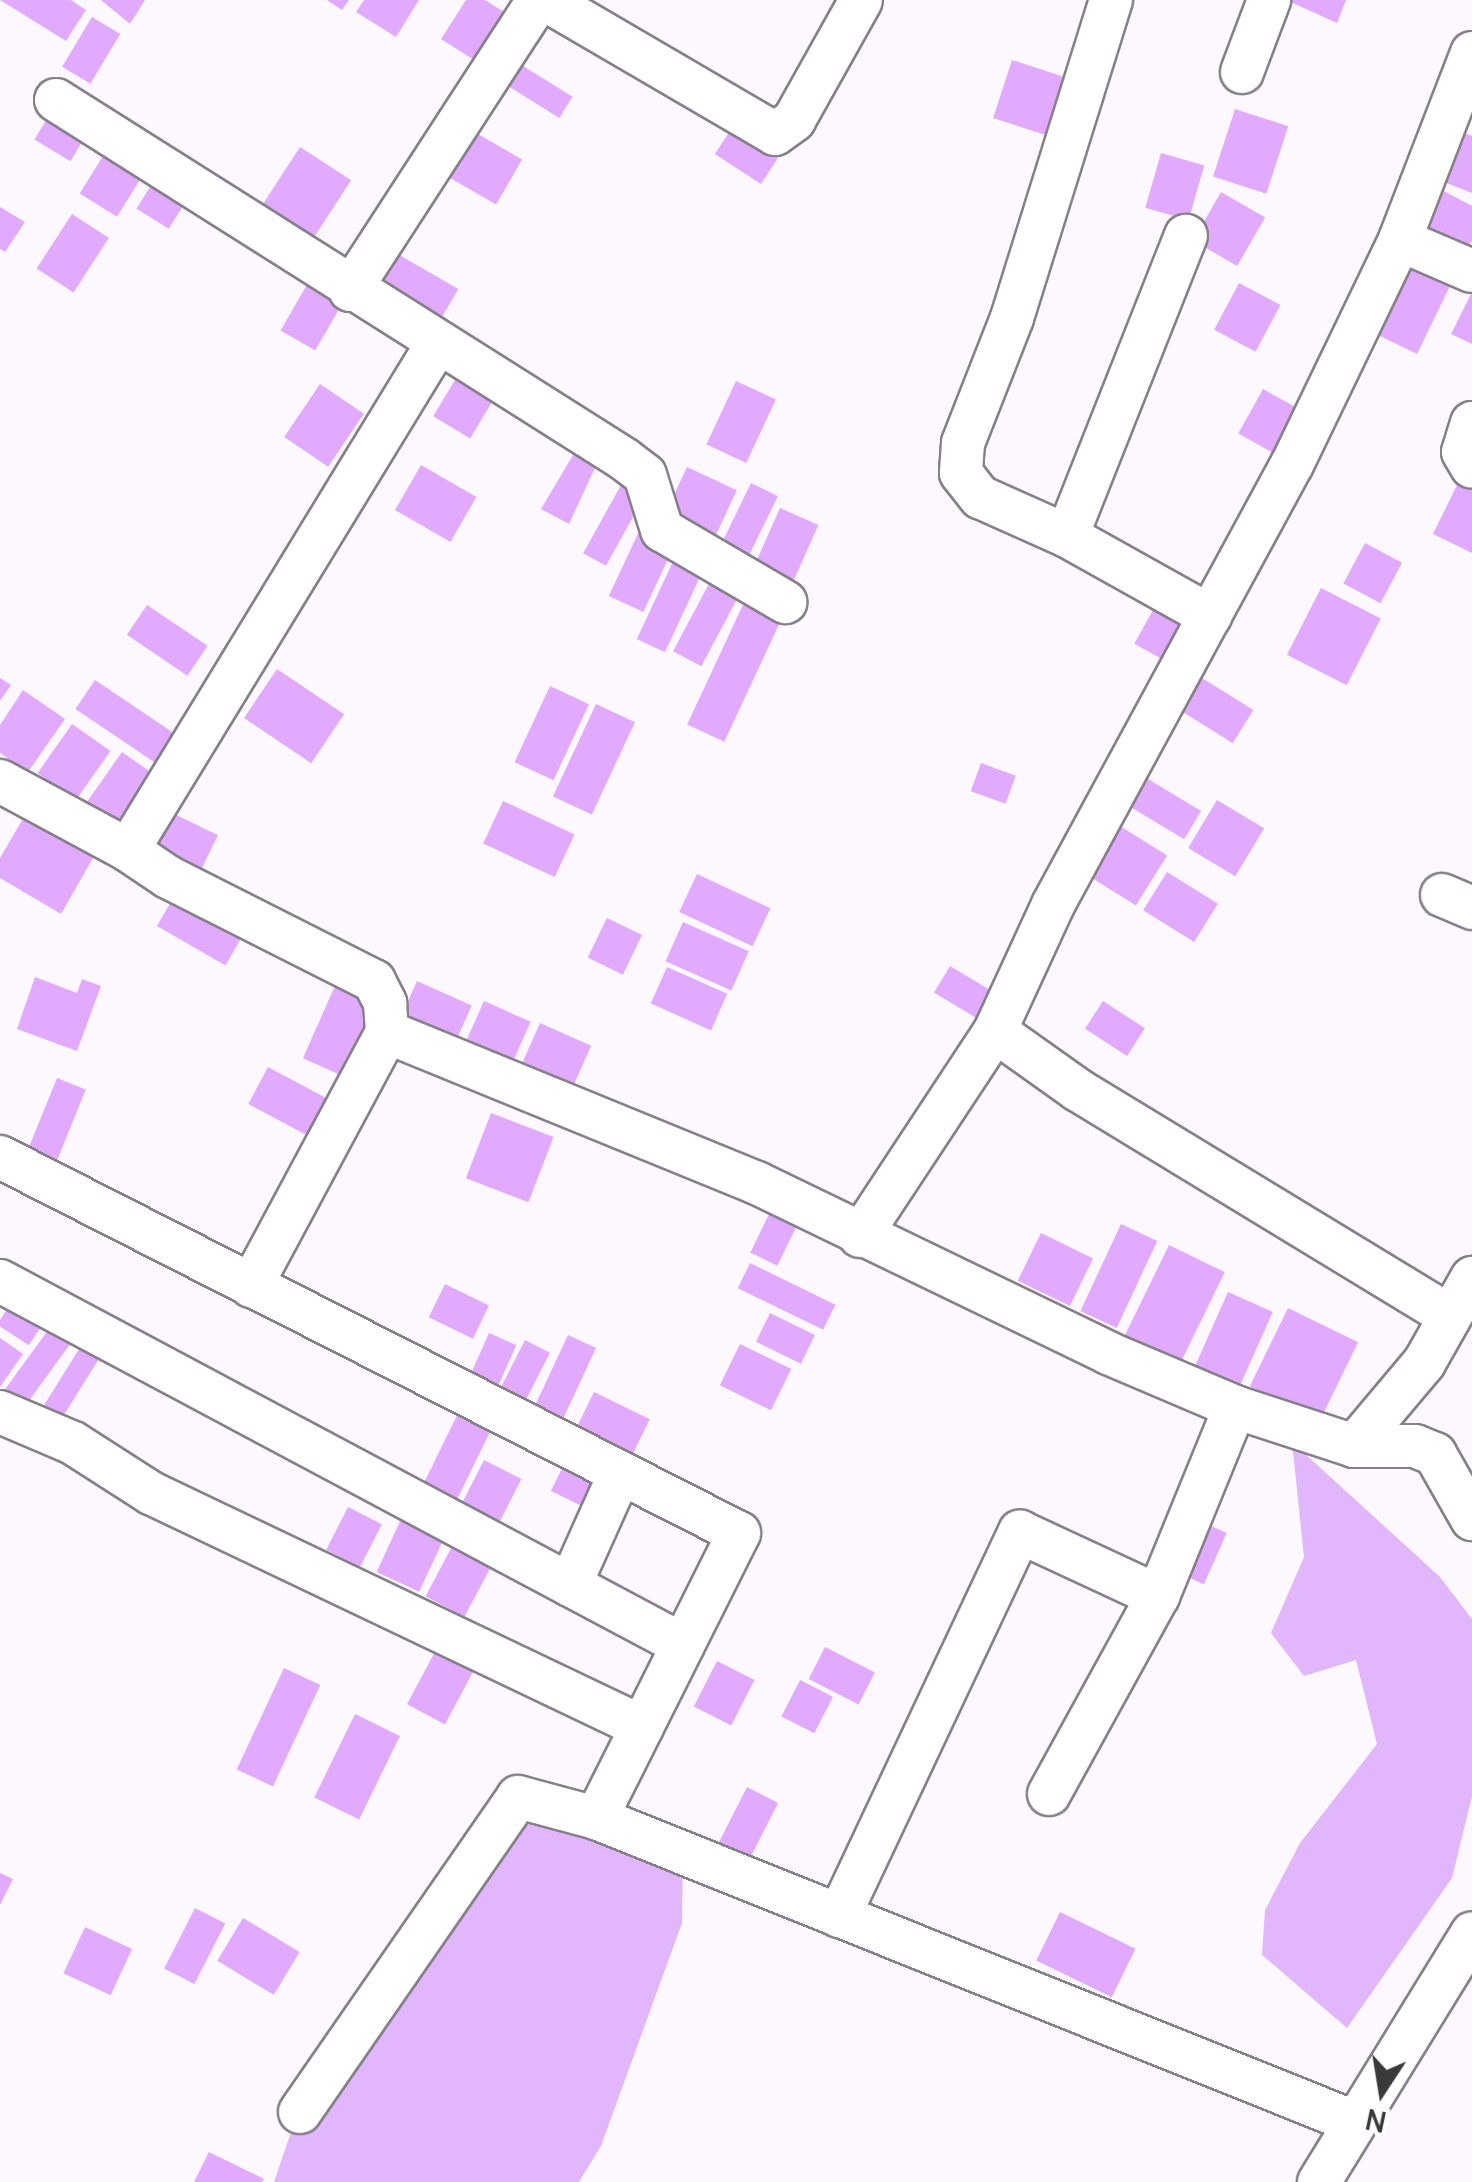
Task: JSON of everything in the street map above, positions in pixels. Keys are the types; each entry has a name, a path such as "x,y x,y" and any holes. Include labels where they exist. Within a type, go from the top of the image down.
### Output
{"street":[{"path":"350,290 528,4 775,134 794,120 861,0"},
{"path":"1111,0 1012,318 963,444 961,473 980,497 1067,536 1210,616"},
{"path":"1242,72 1269,0"},
{"path":"860,1236 995,1031 1053,905 1292,464 1400,240 1472,53"},
{"path":"56,100 255,222 350,290 624,459 645,475 662,530 785,602"},
{"path":"1067,536 1186,236"},
{"path":"1400,240 1472,271"},
{"path":"128,850 437,344"},
{"path":"1472,423 1464,452 1472,467"},
{"path":"0,780 128,850 168,878 374,981 385,1003 387,1032 251,1286"},
{"path":"995,1031 1078,1090 1450,1316"},
{"path":"387,1032 757,1182 860,1236 1235,1407 1354,1446 1415,1446 1435,1454 1472,1518"},
{"path":"0,1157 738,1533 596,1818"},
{"path":"1354,1446 1424,1363 1472,1278"},
{"path":"0,1281 682,1645"},
{"path":"1049,1794 1158,1596 1235,1407"},
{"path":"0,1412 73,1443 150,1493 642,1727"},
{"path":"570,1585 620,1473"},
{"path":"839,1916 1020,1532 1158,1596"},
{"path":"300,2112 518,1797 596,1818 1354,2122"},
{"path":"1320,2182 1472,1933"}],"shaded area":[{"path":"1292,1442 1440,1577 1472,1619 1472,1796 1452,1878 1347,2028 1262,1955 1265,1910 1300,1843 1377,1744 1356,1660 1304,1676 1271,1633 1304,1557"},
{"path":"546,1800 683,1840 682,1923 601,2146 579,2182 274,2182 290,2135 500,1843"}],"building":[{"path":"0,0 71,0 86,10 66,41"},
{"path":"101,0 145,0 130,24"},
{"path":"327,0 349,0 342,10"},
{"path":"364,0 419,0 396,37 356,12"},
{"path":"466,0 485,0 515,19 485,67 441,39"},
{"path":"1286,0 1346,0 1337,23"},
{"path":"92,17 120,34 90,84 62,67"},
{"path":"1012,60 1073,80 1054,138 993,118"},
{"path":"520,64 573,97 559,118 507,85"},
{"path":"54,107 90,129 70,161 34,140"},
{"path":"1235,109 1288,126 1266,194 1213,177"},
{"path":"735,123 781,153 761,184 715,154"},
{"path":"471,130 522,159 496,205 445,175"},
{"path":"1458,130 1472,136 1472,193 1439,180"},
{"path":"113,140 150,163 117,217 80,193"},
{"path":"300,147 351,180 308,247 256,214"},
{"path":"1161,153 1204,165 1189,220 1145,208"},
{"path":"155,179 187,199 169,229 136,209"},
{"path":"1440,189 1472,206 1472,240 1463,258 1417,234"},
{"path":"1221,192 1265,218 1237,266 1193,240"},
{"path":"0,207 25,222 5,252 0,249"},
{"path":"72,214 109,238 73,292 37,269"},
{"path":"1415,248 1454,278 1417,354 1376,334"},
{"path":"389,249 458,289 436,327 367,287"},
{"path":"312,276 347,296 315,351 280,331"},
{"path":"1239,283 1280,305 1256,352 1214,330"},
{"path":"1472,292 1472,344 1451,334"},
{"path":"461,370 498,392 470,438 433,416"},
{"path":"736,381 776,400 746,463 706,444"},
{"path":"320,384 364,414 328,467 284,437"},
{"path":"1263,389 1306,413 1281,457 1238,434"},
{"path":"579,445 600,457 569,524 541,509"},
{"path":"421,465 476,497 450,542 395,510"},
{"path":"687,467 737,490 710,547 660,524"},
{"path":"1461,477 1472,482 1472,553 1433,534"},
{"path":"751,483 778,496 744,565 717,552"},
{"path":"621,485 644,498 606,566 583,553"},
{"path":"780,508 818,525 788,594 749,577"},
{"path":"641,527 675,543 643,612 609,596"},
{"path":"1365,543 1402,563 1380,603 1343,584"},
{"path":"677,553 705,566 665,652 637,639"},
{"path":"712,578 740,593 701,666 673,651"},
{"path":"1321,588 1381,618 1347,685 1287,655"},
{"path":"748,594 785,611 724,742 687,725"},
{"path":"1158,601 1202,625 1178,668 1134,644"},
{"path":"147,605 208,646 187,676 127,635"},
{"path":"277,669 344,714 311,763 244,718"},
{"path":"1194,673 1253,710 1233,743 1173,706"},
{"path":"0,678 11,685 0,701"},
{"path":"95,680 177,735 158,764 75,709"},
{"path":"550,686 589,704 553,780 515,762"},
{"path":"23,690 65,719 28,772 0,753 0,725"},
{"path":"596,704 635,722 592,815 553,796"},
{"path":"72,724 111,751 76,800 38,773"},
{"path":"122,752 162,780 126,832 86,804"},
{"path":"981,763 1016,776 1006,804 971,791"},
{"path":"1148,779 1201,811 1184,839 1131,807"},
{"path":"1217,800 1264,828 1235,876 1188,848"},
{"path":"503,801 575,834 555,877 483,844"},
{"path":"164,809 218,835 200,873 146,847"},
{"path":"28,810 97,851 61,914 0,878 0,858"},
{"path":"1112,821 1167,855 1136,905 1081,871"},
{"path":"1167,872 1218,904 1194,942 1143,910"},
{"path":"697,874 770,908 753,946 679,912"},
{"path":"176,893 244,932 225,965 157,926"},
{"path":"607,918 642,935 623,975 588,958"},
{"path":"683,922 749,951 731,991 666,961"},
{"path":"950,966 994,992 978,1019 934,993"},
{"path":"667,967 727,994 711,1030 651,1004"},
{"path":"35,977 77,993 82,979 101,986 77,1051 17,1029"},
{"path":"417,981 472,1005 454,1047 399,1022"},
{"path":"335,986 377,1005 345,1077 303,1058"},
{"path":"484,1001 531,1022 509,1070 462,1049"},
{"path":"1103,1001 1145,1028 1127,1056 1085,1029"},
{"path":"540,1023 591,1046 571,1091 520,1069"},
{"path":"268,1067 336,1103 316,1140 248,1104"},
{"path":"57,1078 86,1090 53,1171 24,1160"},
{"path":"491,1113 554,1137 528,1202 466,1178"},
{"path":"774,1204 801,1217 777,1266 750,1253"},
{"path":"1121,1224 1157,1241 1117,1328 1080,1311"},
{"path":"1041,1233 1093,1258 1070,1306 1018,1281"},
{"path":"1169,1245 1225,1272 1179,1367 1123,1339"},
{"path":"750,1263 835,1305 823,1330 738,1288"},
{"path":"445,1284 489,1305 473,1339 429,1317"},
{"path":"1228,1292 1273,1312 1239,1388 1194,1368"},
{"path":"15,1297 47,1318 29,1345 0,1327"},
{"path":"1288,1308 1358,1342 1320,1420 1250,1386"},
{"path":"770,1313 815,1335 801,1364 756,1342"},
{"path":"54,1322 75,1337 22,1411 1,1396"},
{"path":"489,1333 516,1345 495,1394 467,1381"},
{"path":"568,1335 596,1348 561,1422 533,1409"},
{"path":"0,1338 23,1354 0,1387"},
{"path":"86,1338 105,1350 54,1430 36,1419"},
{"path":"525,1340 550,1353 522,1408 497,1395"},
{"path":"740,1344 791,1369 771,1410 720,1385"},
{"path":"594,1392 650,1419 632,1455 576,1428"},
{"path":"463,1403 496,1419 455,1503 422,1487"},
{"path":"568,1456 616,1479 599,1514 551,1491"},
{"path":"484,1460 521,1479 498,1525 461,1505"},
{"path":"348,1507 382,1524 360,1567 326,1550"},
{"path":"404,1513 447,1533 419,1592 377,1572"},
{"path":"1202,1522 1227,1533 1204,1584 1179,1573"},
{"path":"457,1537 496,1558 464,1617 426,1596"},
{"path":"438,1646 476,1666 445,1724 407,1704"},
{"path":"825,1647 875,1672 859,1704 809,1679"},
{"path":"717,1661 754,1680 731,1726 694,1706"},
{"path":"284,1668 320,1685 273,1786 237,1770"},
{"path":"800,1680 833,1697 814,1733 781,1717"},
{"path":"355,1714 400,1736 359,1820 314,1798"},
{"path":"747,1787 778,1803 750,1859 718,1843"},
{"path":"0,1873 13,1879 0,1905"},
{"path":"195,1908 225,1923 194,1984 164,1969"},
{"path":"1060,1912 1135,1949 1112,1997 1036,1961"},
{"path":"243,1918 300,1952 274,1995 217,1961"},
{"path":"85,1927 132,1949 111,1995 63,1973"},
{"path":"209,2152 264,2179 194,2182"}]}
